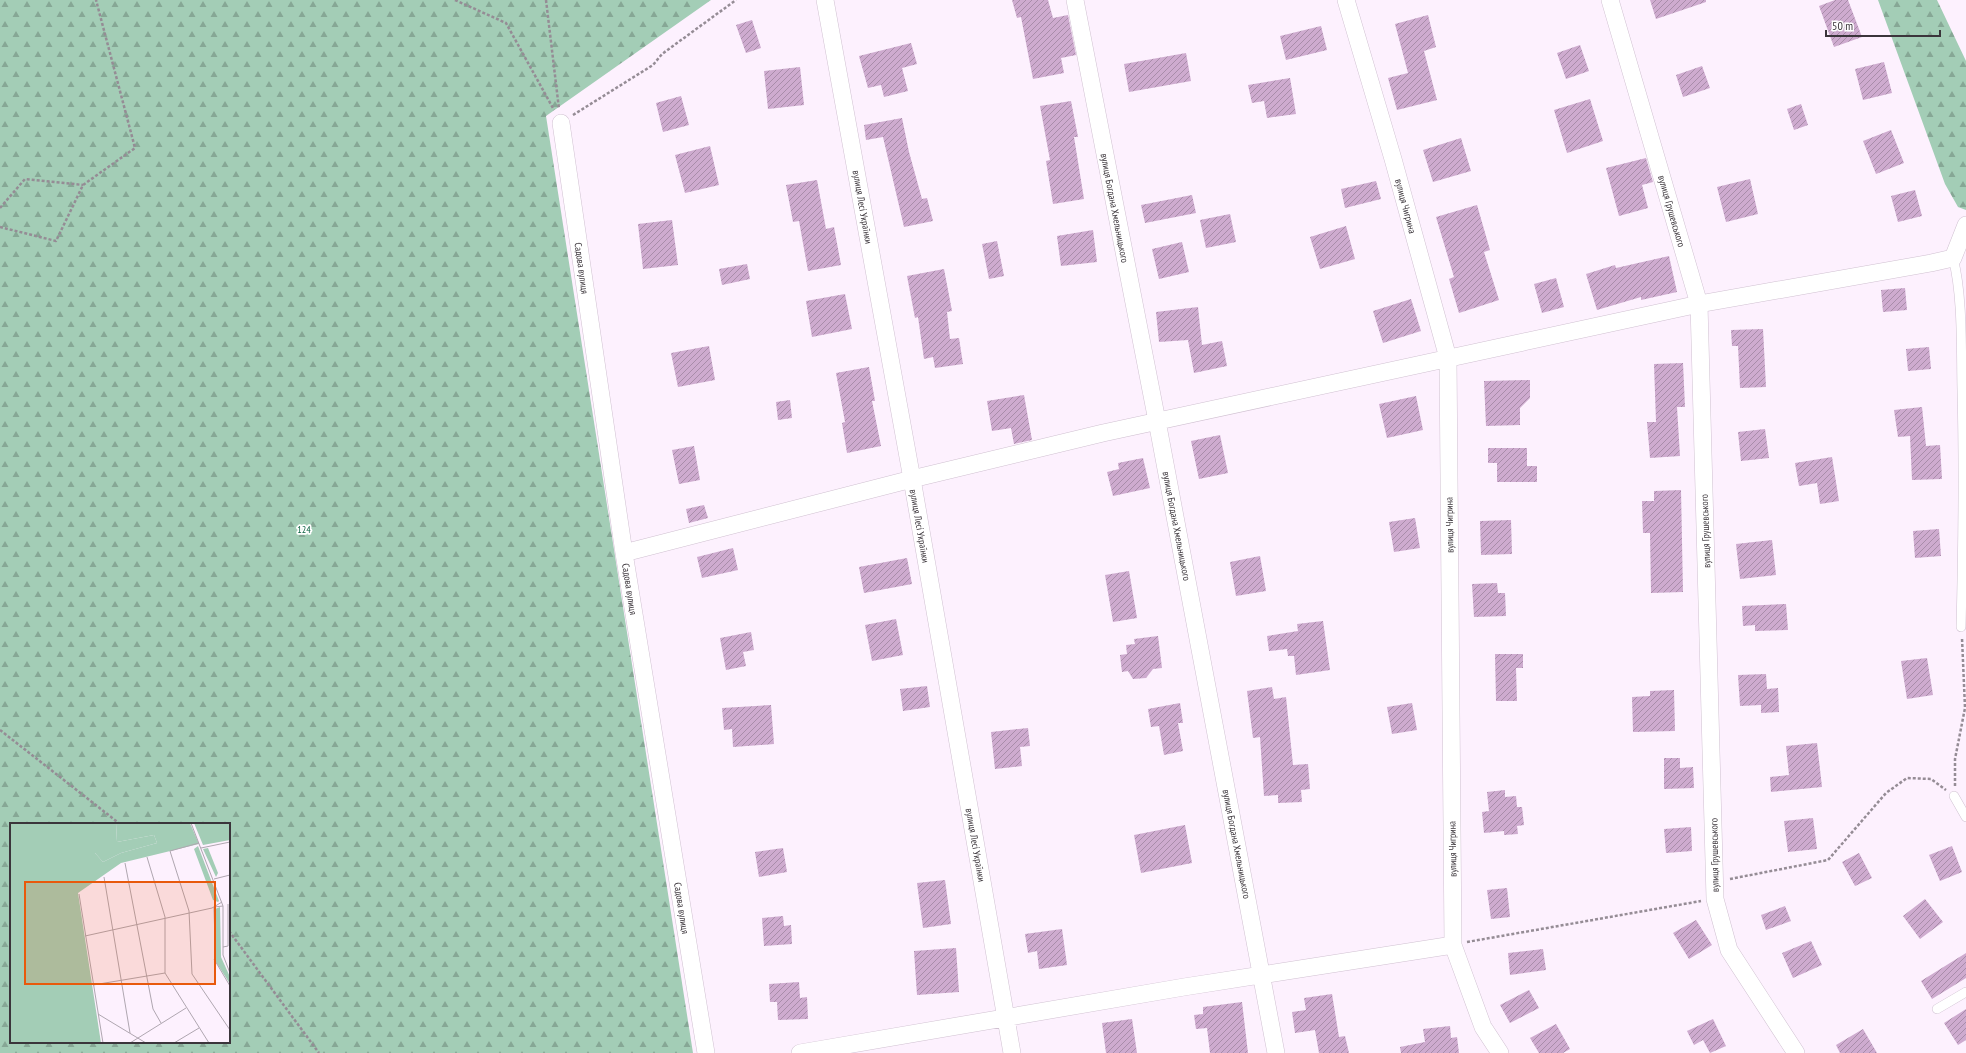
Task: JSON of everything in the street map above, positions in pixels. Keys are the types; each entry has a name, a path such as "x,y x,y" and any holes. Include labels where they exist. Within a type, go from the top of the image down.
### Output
{"street":[{"name":"вулиця Лесі Українки","path":"825,0 912,479 1012,1053"},
{"name":"вулиця Богдана Хмельницького","path":"1075,0 1157,421 1276,1053"},
{"name":"вулиця Чигрина","path":"1346,0 1395,166 1448,358 1453,945 1483,1027 1500,1053"},
{"name":"вулиця Грушевського","path":"1610,0 1699,304 1715,890 1728,950 1796,1053"},
{"name":"Садова вулиця","path":"561,123 624,553 706,1053"},
{"path":"624,553 912,479 1157,421 1699,304 1959,257 1966,226"},
{"path":"800,1053 1184,987 1453,945"}],"lane":[{"path":"1959,257 1957,273 1962,363 1964,512 1961,627"},
{"path":"1954,796 1966,817"},
{"path":"1937,1010 1966,992"}],"path":[{"path":"0,227 56,241 84,185 135,148 96,0"},
{"path":"455,0 506,23 561,123"},
{"path":"546,0 561,123"},
{"path":"561,123 653,65 662,54 736,0"},
{"path":"0,208 25,179 84,185"},
{"path":"1954,796 1955,759 1965,708 1961,627"},
{"path":"0,730 119,823"},
{"path":"1453,945 1715,890 1828,860 1886,793 1907,778 1931,779 1954,796"},
{"path":"230,931 319,1053"}],"green space":[{"name":"124","path":"0,0 711,0 546,116 693,1053 0,1053"},
{"path":"1878,0 1937,0 1966,61 1966,210 1958,207 1945,184"}],"building":[{"path":"1012,0 1048,0 1053,18 1068,15 1076,55 1061,58 1064,73 1033,79 1021,17 1017,18"},
{"path":"1650,0 1706,0 1706,2 1656,19"},
{"path":"1835,0 1848,0 1862,37 1834,47 1819,6"},
{"path":"1428,15 1436,47 1424,51 1437,100 1397,110 1388,78 1408,73 1395,24"},
{"path":"752,20 761,48 746,53 736,25"},
{"path":"1321,26 1327,50 1286,60 1280,36"},
{"path":"911,43 917,64 902,68 908,91 884,97 881,85 868,88 859,56"},
{"path":"1580,45 1589,71 1566,79 1557,53"},
{"path":"1186,53 1191,81 1129,92 1124,64"},
{"path":"1884,62 1892,93 1863,100 1855,69"},
{"path":"1702,66 1710,88 1683,97 1676,75"},
{"path":"800,67 804,105 768,109 764,71"},
{"path":"1290,78 1296,114 1267,118 1264,101 1252,103 1248,85"},
{"path":"681,96 689,125 663,132 656,103"},
{"path":"1590,99 1603,141 1567,153 1554,110"},
{"path":"1071,101 1078,137 1074,137 1084,199 1053,204 1046,161 1050,160 1040,106"},
{"path":"1801,104 1808,125 1794,130 1787,109"},
{"path":"902,118 909,152 922,199 927,198 933,221 904,227 883,137 866,140 864,125"},
{"path":"1891,130 1904,163 1876,174 1863,141"},
{"path":"1461,138 1471,171 1433,182 1423,150"},
{"path":"710,146 719,185 685,193 675,155"},
{"path":"1646,158 1653,182 1642,185 1648,208 1619,216 1606,168"},
{"path":"1750,179 1758,214 1726,222 1717,187"},
{"path":"817,180 826,229 834,227 841,265 808,271 799,221 793,222 786,185"},
{"path":"1376,181 1381,199 1345,208 1341,189"},
{"path":"1915,190 1922,216 1898,222 1891,196"},
{"path":"1192,195 1196,213 1145,223 1141,205"},
{"path":"1477,205 1490,250 1484,252 1499,300 1459,313 1449,279 1454,277 1436,217"},
{"path":"1230,214 1236,242 1206,248 1200,220"},
{"path":"672,220 678,265 643,269 638,224"},
{"path":"1346,226 1355,259 1320,269 1310,237"},
{"path":"1093,230 1097,262 1061,266 1057,236"},
{"path":"997,241 1004,276 989,279 982,244"},
{"path":"1182,242 1189,272 1159,279 1152,249"},
{"path":"1669,256 1677,292 1641,300 1641,297 1597,310 1586,274 1615,265 1616,268"},
{"path":"747,264 750,279 722,285 719,269"},
{"path":"944,269 952,311 947,312 950,339 959,338 963,364 935,368 933,357 924,359 918,317 915,318 907,276"},
{"path":"1556,278 1564,307 1542,313 1534,284"},
{"path":"1905,288 1907,310 1883,312 1881,290"},
{"path":"845,294 852,329 812,337 806,301"},
{"path":"1411,299 1421,331 1383,343 1373,311"},
{"path":"1198,307 1202,345 1222,341 1227,366 1194,373 1188,340 1159,342 1156,312"},
{"path":"1763,329 1766,387 1740,388 1738,346 1732,346 1731,330"},
{"path":"709,346 715,380 678,387 671,353"},
{"path":"1929,347 1931,369 1908,371 1906,349"},
{"path":"1683,363 1685,407 1677,407 1680,456 1650,458 1647,422 1656,422 1654,364"},
{"path":"869,367 875,401 872,401 881,446 847,453 842,423 845,422 836,373"},
{"path":"1530,380 1530,398 1520,408 1520,425 1486,426 1484,381"},
{"path":"1024,395 1032,440 1014,444 1011,428 992,431 987,401"},
{"path":"1416,396 1423,430 1387,438 1379,404"},
{"path":"790,400 792,418 778,420 776,402"},
{"path":"1922,407 1926,446 1940,445 1942,479 1912,480 1910,436 1898,437 1894,410"},
{"path":"1765,429 1769,458 1741,461 1738,432"},
{"path":"1220,435 1228,473 1199,479 1191,441"},
{"path":"694,446 700,480 679,484 672,450"},
{"path":"1488,448 1527,448 1527,466 1537,466 1537,482 1497,482 1497,463 1488,463"},
{"path":"1832,457 1839,501 1820,504 1817,483 1799,486 1795,463"},
{"path":"1143,458 1150,488 1113,496 1107,472 1119,469 1118,463"},
{"path":"1681,490 1683,592 1651,593 1650,533 1643,533 1642,501 1654,501 1654,491"},
{"path":"704,505 708,518 689,523 686,509"},
{"path":"1415,518 1420,548 1394,552 1389,522"},
{"path":"1511,520 1512,554 1481,555 1480,521"},
{"path":"1939,529 1941,556 1915,558 1913,531"},
{"path":"1772,540 1776,575 1740,579 1736,544"},
{"path":"733,548 738,570 702,578 697,557"},
{"path":"1260,556 1266,591 1236,596 1230,562"},
{"path":"907,558 912,584 864,593 859,567"},
{"path":"1129,571 1137,618 1113,622 1105,575"},
{"path":"1497,583 1498,593 1505,593 1506,616 1474,617 1472,584"},
{"path":"1786,604 1788,630 1755,631 1755,625 1743,626 1742,606"},
{"path":"896,619 903,655 872,661 865,625"},
{"path":"1323,621 1330,670 1296,675 1294,656 1288,656 1287,649 1269,651 1267,636 1298,631 1297,624"},
{"path":"751,632 754,650 743,652 746,666 726,670 720,638"},
{"path":"1158,636 1162,668 1153,669 1146,678 1133,679 1128,671 1122,672 1120,655 1127,654 1126,645 1135,644 1134,639"},
{"path":"1495,654 1523,654 1523,668 1516,668 1517,701 1496,701"},
{"path":"1927,658 1933,695 1907,699 1901,661"},
{"path":"1766,674 1767,689 1778,688 1779,712 1761,713 1761,705 1740,706 1738,675"},
{"path":"927,686 930,707 903,711 900,689"},
{"path":"1272,687 1274,699 1286,697 1293,765 1308,764 1310,789 1301,790 1302,802 1278,803 1278,795 1264,796 1260,737 1253,738 1247,691"},
{"path":"1674,690 1675,731 1633,732 1632,697 1650,696 1650,691"},
{"path":"1180,703 1183,723 1178,723 1183,751 1164,755 1159,726 1151,727 1148,709"},
{"path":"1412,703 1417,730 1392,734 1387,707"},
{"path":"771,705 774,744 733,747 732,729 724,730 722,708"},
{"path":"1028,728 1030,746 1020,747 1022,766 995,769 991,732"},
{"path":"1817,743 1822,787 1771,792 1770,777 1789,775 1786,746"},
{"path":"1664,758 1680,758 1680,768 1693,767 1694,788 1664,789"},
{"path":"1505,790 1505,797 1516,796 1517,807 1522,807 1524,825 1517,826 1518,834 1504,835 1504,831 1484,833 1482,812 1489,811 1487,792"},
{"path":"1813,818 1817,849 1788,852 1784,821"},
{"path":"1185,825 1192,863 1141,873 1134,835"},
{"path":"1691,827 1692,851 1666,853 1664,829"},
{"path":"1952,846 1962,872 1940,881 1929,855"},
{"path":"783,848 787,872 759,877 755,852"},
{"path":"1859,853 1872,878 1855,886 1842,862"},
{"path":"945,880 951,924 923,928 917,883"},
{"path":"1507,888 1510,917 1491,919 1487,890"},
{"path":"1925,899 1943,922 1920,939 1903,916"},
{"path":"1785,906 1791,921 1766,930 1761,915"},
{"path":"783,916 784,926 791,925 792,944 764,946 762,918"},
{"path":"1696,920 1712,945 1689,959 1673,933"},
{"path":"1062,929 1067,965 1039,969 1037,951 1028,953 1025,934"},
{"path":"1811,941 1822,965 1793,978 1782,953"},
{"path":"956,948 959,992 917,995 914,951"},
{"path":"1543,949 1546,970 1510,975 1508,953"},
{"path":"1966,953 1966,978 1932,999 1921,981"},
{"path":"799,982 800,998 807,997 808,1019 778,1020 777,1002 770,1002 769,984"},
{"path":"1529,990 1539,1008 1510,1023 1500,1005"},
{"path":"1332,994 1339,1037 1345,1036 1349,1053 1319,1053 1315,1030 1295,1033 1292,1012 1306,1010 1304,998"},
{"path":"1242,1002 1248,1053 1210,1053 1207,1028 1196,1029 1194,1015 1203,1014 1203,1007"},
{"path":"1966,1009 1966,1040 1958,1045 1944,1023"},
{"path":"1132,1019 1137,1053 1106,1053 1102,1023"},
{"path":"1713,1019 1726,1046 1710,1053 1703,1040 1694,1045 1687,1031"},
{"path":"1556,1024 1570,1049 1563,1053 1539,1053 1530,1038"},
{"path":"1450,1026 1451,1038 1457,1037 1459,1053 1401,1053 1400,1047 1425,1042 1423,1029"},
{"path":"1863,1029 1877,1053 1840,1053 1836,1045"}]}
